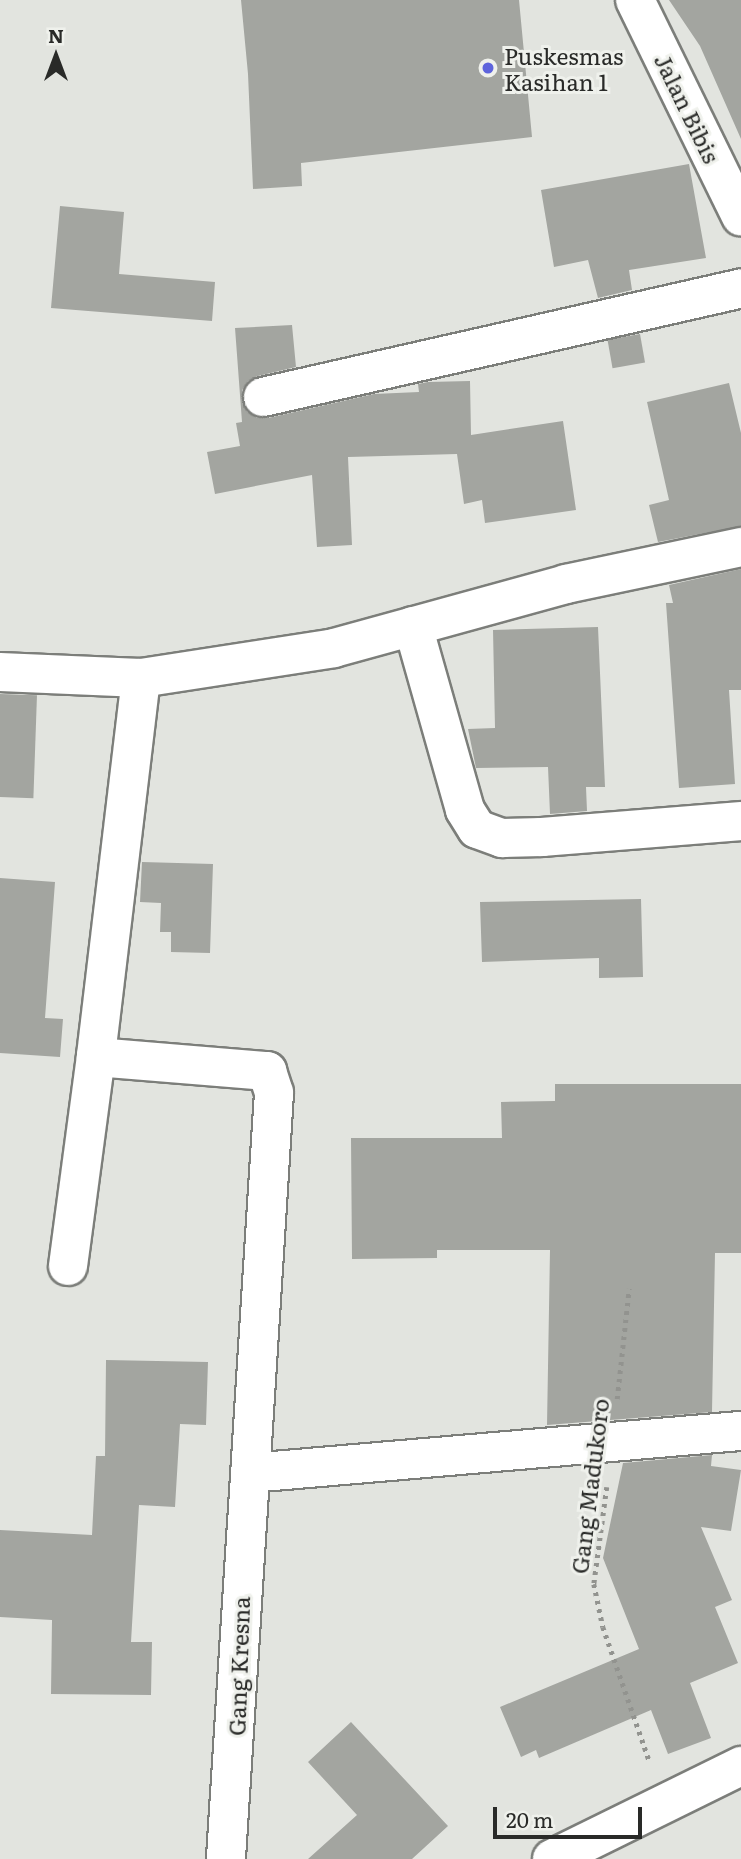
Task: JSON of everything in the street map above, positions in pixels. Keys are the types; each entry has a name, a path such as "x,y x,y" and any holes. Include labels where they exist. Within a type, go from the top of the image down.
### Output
{"street":[{"name":"Jalan Bibis","path":"635,0 741,216"},
{"path":"263,397 741,288"},
{"path":"0,672 141,678 334,648 566,584 741,547"},
{"path":"414,626 465,810 477,829 502,838 541,837 741,821"},
{"path":"68,1266 96,1058 141,678"},
{"name":"Gang Kresna","path":"96,1058 267,1071 272,1082 226,1859"},
{"path":"250,1473 741,1431"},
{"path":"552,1859 741,1766"}],"path":[{"name":"Gang Madukoro","path":"629,1289 594,1584 604,1627 664,1803"}],"building":[{"path":"241,0 519,0 532,137 301,163 302,186 253,189 248,74"},
{"path":"669,0 741,0 741,139 700,46"},
{"path":"689,164 706,258 629,270 632,290 598,298 588,260 554,267 541,190"},
{"path":"60,206 124,212 119,274 215,282 212,321 51,308"},
{"path":"292,325 296,367 248,381 242,390 242,401 247,412 257,418 268,418 374,394 419,392 418,384 428,382 470,381 471,435 563,421 576,510 485,523 482,500 464,504 457,454 348,457 352,545 317,547 312,475 215,494 207,452 240,446 236,423 242,422 235,328"},
{"path":"640,334 645,363 613,368 608,340"},
{"path":"729,383 741,433 741,526 658,542 649,505 669,500 647,402"},
{"path":"741,569 741,690 729,690 735,784 679,788 666,603 673,603 669,585"},
{"path":"598,627 605,787 586,787 587,811 550,814 548,767 476,768 468,729 495,728 493,630"},
{"path":"0,694 37,695 33,798 0,797"},
{"path":"142,862 213,864 210,953 171,952 171,932 160,932 161,903 140,902"},
{"path":"0,878 55,882 45,1018 63,1019 60,1057 0,1053"},
{"path":"641,899 643,977 599,978 599,958 482,962 480,902"},
{"path":"555,1084 741,1084 741,1253 715,1253 712,1412 547,1425 550,1250 437,1250 437,1258 352,1259 351,1138 502,1138 501,1102 555,1101"},
{"path":"106,1360 208,1362 206,1425 180,1424 175,1507 139,1505 131,1642 152,1642 151,1695 51,1694 52,1620 0,1617 0,1530 92,1535 96,1456 105,1456"},
{"path":"712,1455 711,1466 741,1470 731,1531 701,1527 732,1600 715,1607 738,1663 690,1683 711,1738 668,1754 651,1710 539,1758 536,1750 521,1757 500,1707 639,1649 603,1558 623,1463"},
{"path":"351,1722 448,1826 412,1859 308,1859 357,1815 308,1762"}],"place":[{"name":"Puskesmas Kasihan 1","path":"488,68"}]}
